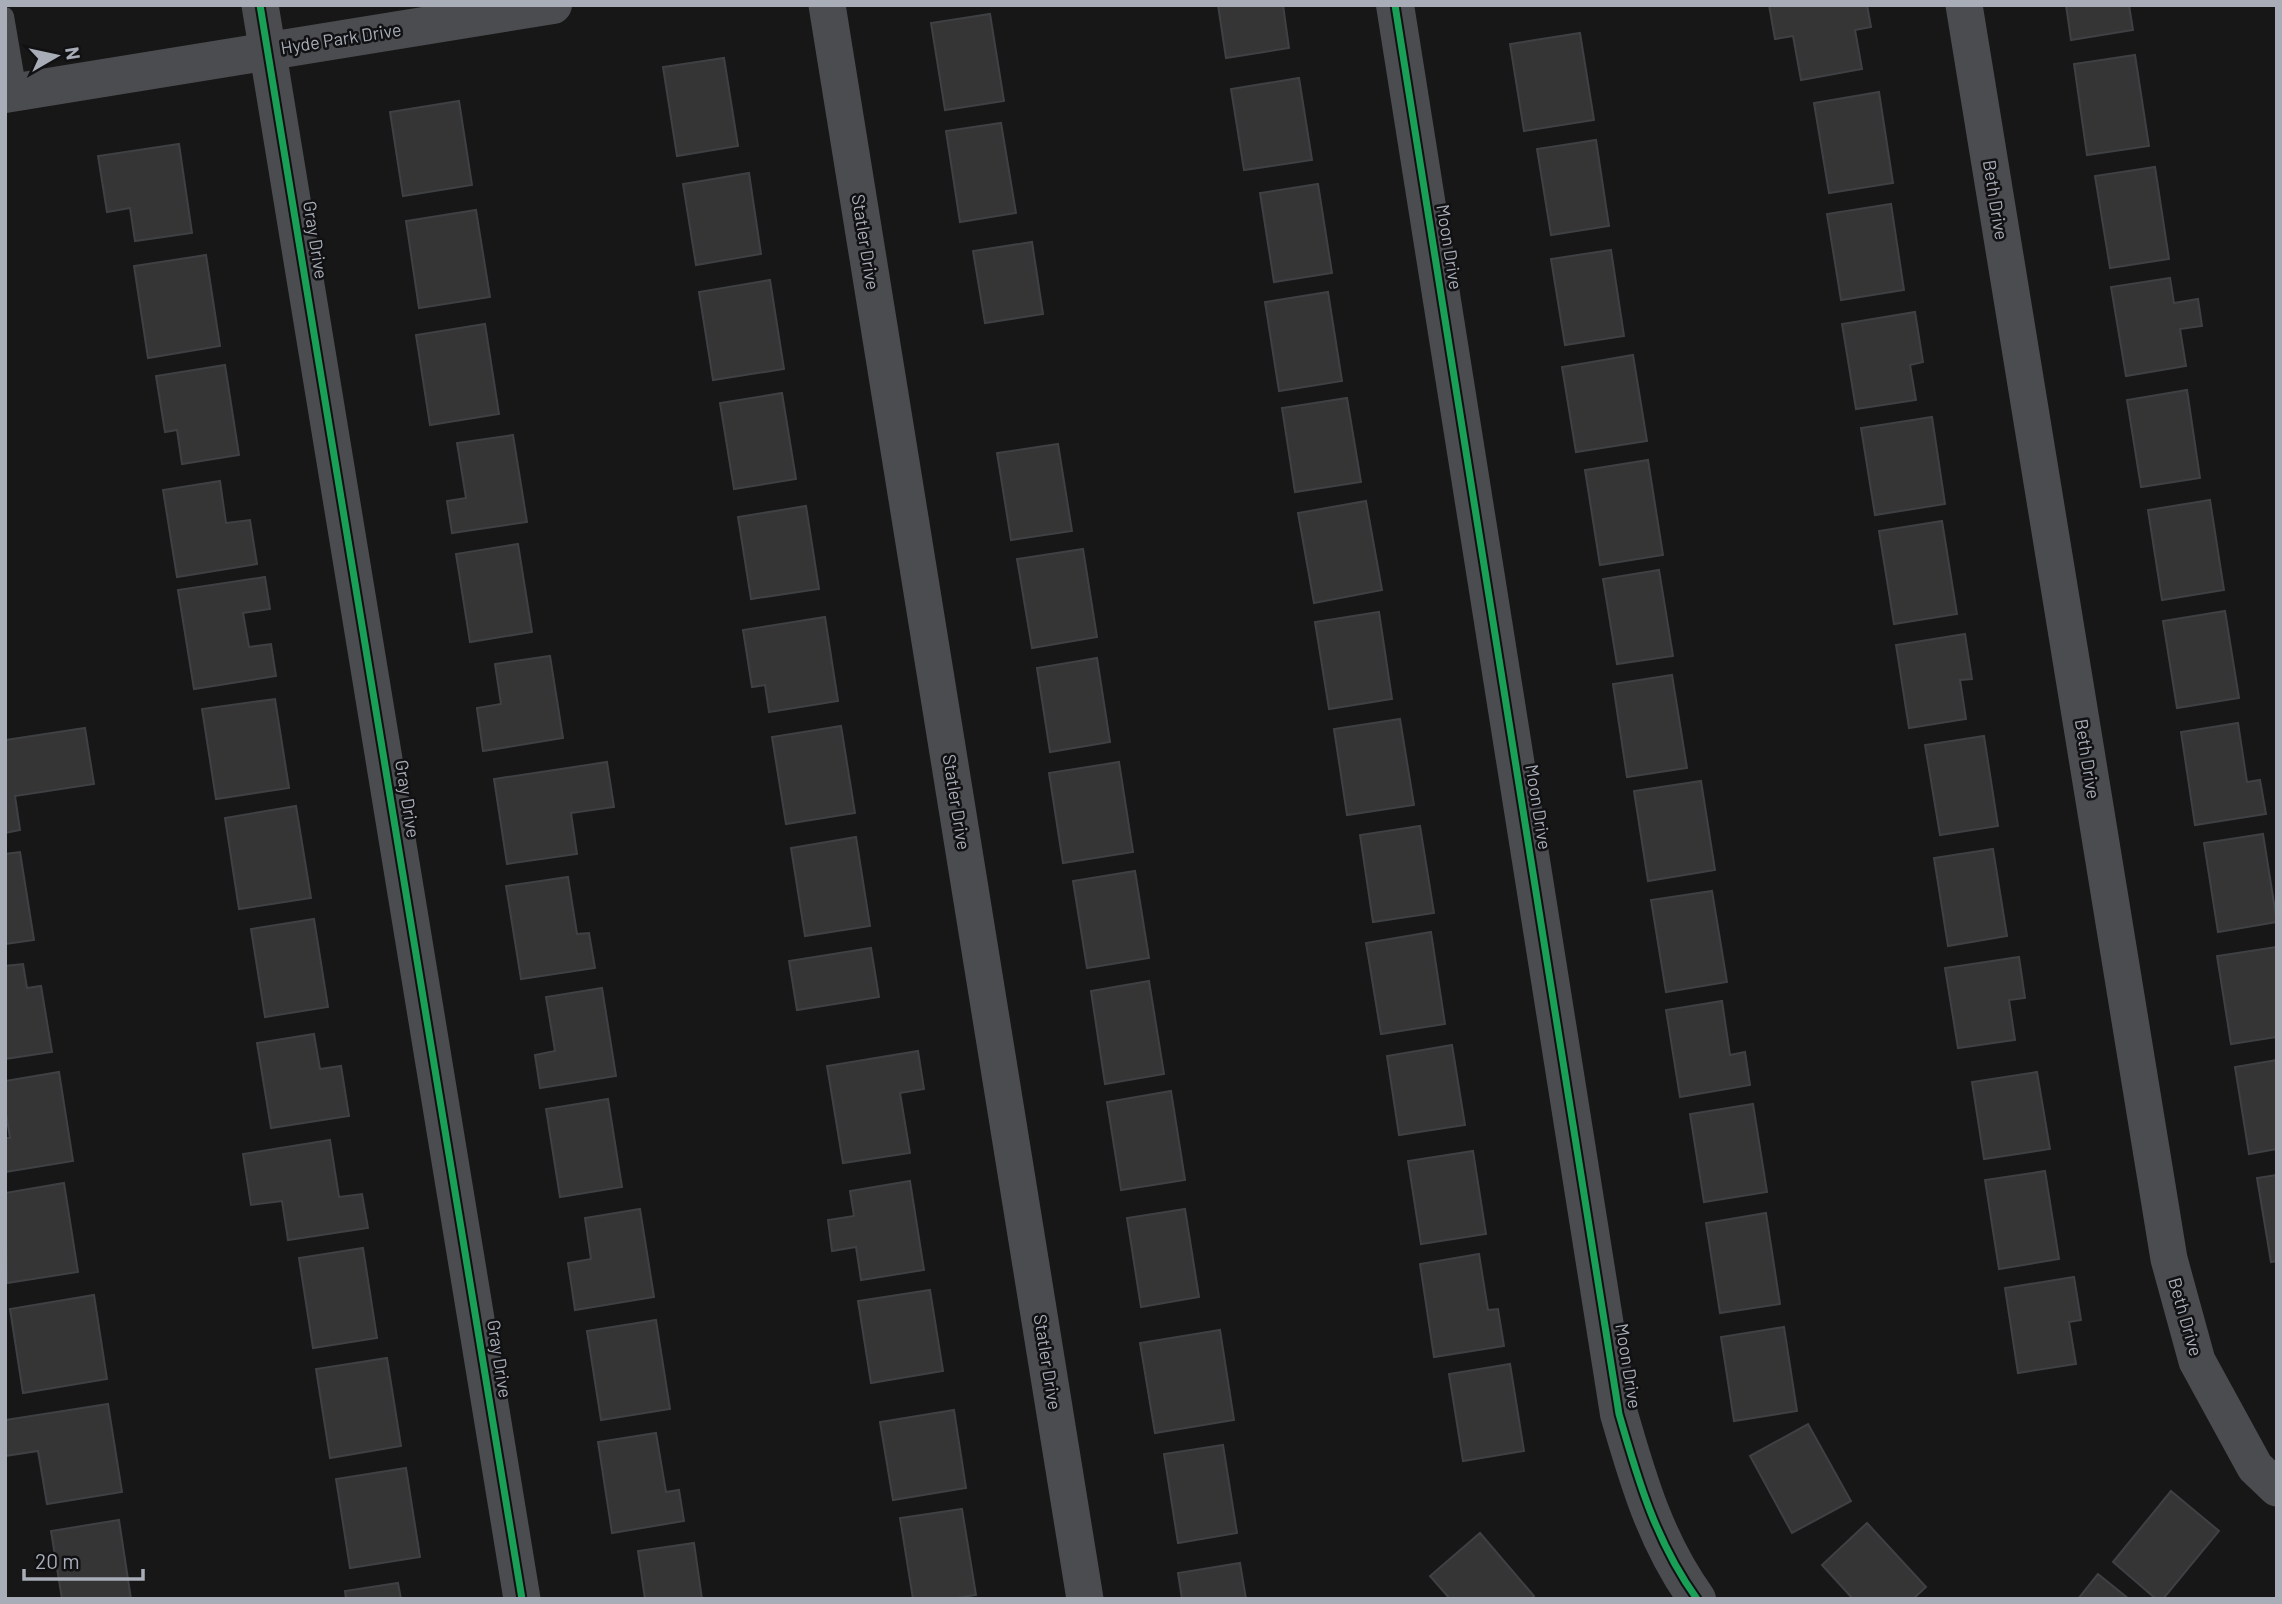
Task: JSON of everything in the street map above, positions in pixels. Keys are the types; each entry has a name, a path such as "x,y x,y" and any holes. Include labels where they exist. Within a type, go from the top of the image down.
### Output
{"street":[{"name":"Gray Drive","path":"260,5 523,1599"},
{"name":"Hyde Park Drive","path":"11,93 553,5"},
{"name":"Statler Drive","path":"827,5 1085,1599"},
{"name":"Moon Drive","path":"1395,5 1619,1414 1644,1500 1665,1546 1697,1599"},
{"name":"Beth Drive","path":"1964,5 2169,1259 2197,1361 2255,1467 2277,1488"}],"lane":[{"path":"5,16 11,93"}],"building":[{"path":"1218,5 1283,5 1289,48 1226,58"},
{"path":"1769,5 1867,5 1871,27 1855,30 1862,69 1801,80 1793,36 1775,39"},
{"path":"2066,5 2129,5 2133,30 2071,40"},
{"path":"990,14 1004,101 945,110 931,23"},
{"path":"1580,33 1594,120 1524,131 1510,44"},
{"path":"2135,55 2149,146 2087,155 2074,64"},
{"path":"724,58 738,146 677,156 663,67"},
{"path":"1299,78 1312,160 1244,170 1231,89"},
{"path":"1879,92 1893,183 1829,193 1814,103"},
{"path":"459,101 472,185 403,196 390,112"},
{"path":"1001,123 1016,213 960,222 946,131"},
{"path":"1596,140 1609,226 1551,235 1537,149"},
{"path":"179,144 192,233 135,241 130,208 107,212 98,156"},
{"path":"2155,167 2169,259 2110,268 2095,176"},
{"path":"749,173 761,254 696,265 683,184"},
{"path":"1318,184 1332,273 1274,282 1260,193"},
{"path":"1891,204 1904,290 1841,300 1827,214"},
{"path":"476,210 490,297 419,308 406,221"},
{"path":"1032,242 1043,314 985,323 973,251"},
{"path":"1611,250 1624,336 1565,345 1551,259"},
{"path":"206,255 220,346 148,358 134,266"},
{"path":"2170,278 2174,303 2198,299 2202,326 2180,329 2186,366 2126,376 2111,287"},
{"path":"770,280 784,369 713,380 699,292"},
{"path":"1328,292 1342,381 1279,391 1265,302"},
{"path":"1915,312 1923,362 1910,365 1916,400 1856,409 1842,324"},
{"path":"485,324 499,414 430,425 416,335"},
{"path":"1633,355 1647,441 1576,452 1562,367"},
{"path":"225,365 239,455 182,464 177,430 165,432 156,376"},
{"path":"2187,390 2200,478 2141,487 2127,400"},
{"path":"782,393 796,479 734,489 720,403"},
{"path":"1347,398 1361,482 1295,492 1282,408"},
{"path":"1932,417 1945,504 1875,515 1861,428"},
{"path":"513,435 527,522 452,533 447,501 466,498 457,443"},
{"path":"1058,444 1072,531 1011,540 997,453"},
{"path":"1648,460 1663,555 1600,565 1585,470"},
{"path":"220,481 226,523 250,520 257,564 177,577 163,490"},
{"path":"2210,500 2224,590 2162,600 2148,510"},
{"path":"1366,501 1382,590 1314,603 1298,513"},
{"path":"806,506 819,589 751,599 738,517"},
{"path":"1942,521 1957,614 1894,624 1879,531"},
{"path":"518,544 532,632 470,642 456,554"},
{"path":"1083,549 1097,637 1032,648 1017,559"},
{"path":"1659,570 1673,656 1617,664 1603,579"},
{"path":"265,577 270,609 243,613 249,647 271,644 276,676 194,689 178,590"},
{"path":"2225,611 2239,698 2177,708 2163,621"},
{"path":"1379,612 1392,699 1329,709 1315,622"},
{"path":"825,617 838,701 769,712 765,685 752,687 743,630"},
{"path":"1965,634 1972,679 1960,680 1966,719 1909,728 1896,645"},
{"path":"550,656 563,738 483,751 477,708 501,704 495,664"},
{"path":"1097,658 1110,742 1050,752 1037,668"},
{"path":"1672,675 1687,768 1627,777 1613,684"},
{"path":"275,699 289,788 216,799 202,709"},
{"path":"1400,719 1414,805 1347,815 1334,729"},
{"path":"2238,723 2247,782 2260,780 2266,814 2195,825 2181,732"},
{"path":"841,726 855,813 786,824 772,737"},
{"path":"85,728 94,784 15,796 20,830 5,833 5,740"},
{"path":"1984,736 1998,826 1940,835 1925,745"},
{"path":"607,762 614,807 571,813 577,854 507,864 494,779"},
{"path":"1119,762 1133,852 1063,863 1049,773"},
{"path":"1701,781 1715,870 1648,881 1634,791"},
{"path":"296,806 311,898 239,909 225,818"},
{"path":"1420,826 1434,913 1373,922 1360,835"},
{"path":"2263,834 2277,922 2218,932 2204,843"},
{"path":"856,837 870,926 805,936 791,848"},
{"path":"1993,849 2007,936 1948,946 1934,858"},
{"path":"20,852 34,940 5,944 5,854"},
{"path":"1135,871 1149,958 1087,968 1073,881"},
{"path":"568,877 577,934 589,933 595,968 521,979 506,886"},
{"path":"1712,891 1727,982 1666,992 1651,900"},
{"path":"314,919 328,1007 265,1017 251,929"},
{"path":"1431,932 1445,1024 1381,1034 1366,943"},
{"path":"2277,947 2277,1037 2231,1044 2217,956"},
{"path":"871,948 879,997 797,1010 789,961"},
{"path":"2019,957 2025,998 2009,1000 2015,1040 1958,1048 1945,968"},
{"path":"23,964 27,988 41,986 52,1052 5,1059 5,966"},
{"path":"1149,981 1164,1074 1105,1084 1091,991"},
{"path":"602,988 616,1076 540,1088 535,1055 555,1051 546,997"},
{"path":"1722,1001 1730,1055 1745,1052 1750,1085 1680,1097 1666,1010"},
{"path":"314,1034 320,1069 341,1066 349,1116 271,1128 257,1043"},
{"path":"1452,1045 1465,1125 1399,1135 1387,1056"},
{"path":"918,1051 924,1089 900,1093 910,1153 843,1163 827,1066"},
{"path":"2277,1060 2277,1149 2249,1154 2235,1067"},
{"path":"59,1072 73,1161 5,1172 5,1138 10,1138 5,1107 5,1081"},
{"path":"2037,1072 2050,1149 1984,1159 1972,1082"},
{"path":"1171,1091 1185,1180 1121,1190 1107,1102"},
{"path":"608,1099 622,1187 560,1197 546,1109"},
{"path":"1753,1104 1767,1192 1704,1202 1690,1114"},
{"path":"330,1140 339,1197 362,1194 368,1228 288,1240 282,1201 251,1205 243,1154"},
{"path":"1473,1151 1486,1234 1421,1244 1408,1161"},
{"path":"2045,1171 2059,1259 1999,1269 1985,1180"},
{"path":"2277,1175 2277,1261 2271,1262 2257,1178"},
{"path":"910,1181 924,1270 861,1280 856,1247 832,1251 828,1220 854,1216 850,1191"},
{"path":"64,1183 78,1272 7,1283 5,1193"},
{"path":"640,1209 654,1297 575,1310 568,1263 591,1259 585,1218"},
{"path":"1185,1209 1199,1297 1141,1307 1127,1218"},
{"path":"1766,1213 1780,1304 1720,1313 1706,1223"},
{"path":"363,1248 377,1338 313,1348 299,1258"},
{"path":"1479,1254 1488,1310 1498,1309 1504,1346 1434,1357 1420,1264"},
{"path":"2074,1277 2081,1320 2069,1322 2076,1364 2018,1373 2005,1288"},
{"path":"930,1290 943,1371 871,1383 858,1301"},
{"path":"94,1295 107,1379 23,1393 10,1309"},
{"path":"656,1320 670,1409 601,1420 587,1331"},
{"path":"1784,1327 1797,1411 1734,1421 1721,1337"},
{"path":"1220,1330 1234,1420 1155,1433 1140,1343"},
{"path":"387,1358 401,1446 330,1458 316,1369"},
{"path":"1510,1364 1524,1451 1463,1461 1449,1374"},
{"path":"108,1404 122,1492 47,1504 38,1451 5,1456 5,1420"},
{"path":"954,1410 966,1488 893,1500 880,1422"},
{"path":"1808,1424 1851,1501 1792,1533 1750,1456"},
{"path":"656,1433 666,1492 679,1490 684,1521 612,1533 598,1442"},
{"path":"1223,1445 1237,1533 1178,1543 1164,1454"},
{"path":"406,1468 420,1557 350,1568 336,1479"},
{"path":"2171,1491 2219,1531 2163,1599 2156,1599 2113,1562"},
{"path":"962,1509 976,1595 949,1599 913,1599 900,1518"},
{"path":"119,1520 131,1599 62,1599 51,1531"},
{"path":"1867,1523 1926,1587 1913,1599 1853,1599 1822,1565"},
{"path":"1480,1533 1534,1596 1531,1599 1450,1599 1430,1576"},
{"path":"694,1543 702,1599 645,1599 638,1551"},
{"path":"1240,1563 1246,1599 1182,1599 1178,1573"},
{"path":"2098,1574 2129,1599 2078,1599"},
{"path":"398,1583 401,1599 346,1599 345,1591"}],"cycle path":[{"path":"260,5 522,1599"},
{"path":"1395,5 1619,1414 1641,1487 1659,1533 1697,1599"}]}
